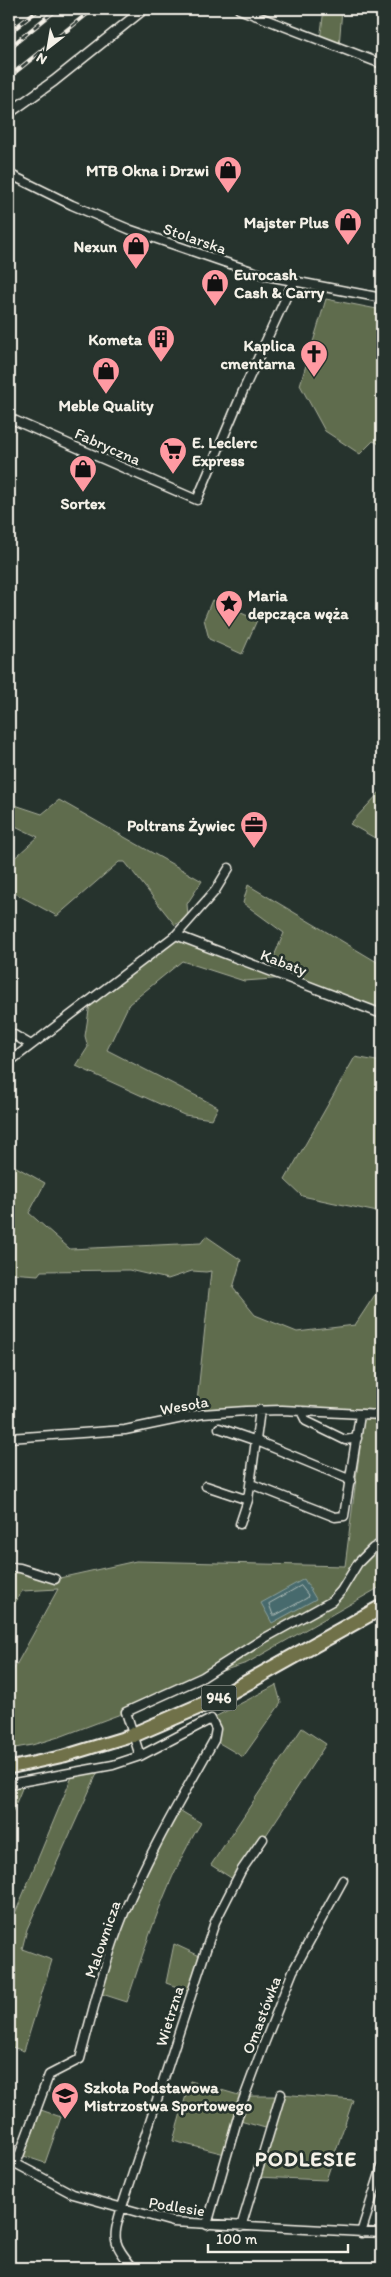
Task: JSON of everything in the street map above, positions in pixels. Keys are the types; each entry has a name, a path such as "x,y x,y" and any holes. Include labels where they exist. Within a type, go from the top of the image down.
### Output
{"highway":[{"name":"946","path":"133,1735 223,1696 382,1607"}],"main road":[{"name":"946","path":"9,1768 64,1756 133,1735"}],"street":[{"path":"9,113 144,9"},
{"path":"239,9 382,64"},
{"name":"Stolarska","path":"9,174 72,205 131,230 267,276 382,298"},
{"name":"Fabryczna","path":"9,418 197,500 243,391 294,280"},
{"path":"9,1062 176,936 214,891 228,868"},
{"name":"Kabaty","path":"176,936 382,1014"},
{"path":"9,1032 30,1045"},
{"path":"240,1524 251,1484 260,1410"},
{"name":"Wesoła","path":"9,1438 110,1432 202,1414 260,1410 362,1416 382,1415"},
{"path":"301,1411 306,1421 345,1440 357,1438"},
{"path":"251,1484 340,1518 346,1513 362,1416"},
{"path":"219,1428 257,1441 351,1480"},
{"path":"206,1486 248,1500"},
{"path":"9,1784 112,1765 140,1756 126,1712 203,1678 263,1639 332,1601 341,1591 358,1564 373,1548 382,1543"},
{"path":"9,1567 20,1568 55,1579"},
{"name":"Malownicza","path":"12,2162 49,2075 80,2059 103,1975 124,1913 150,1856 214,1740 216,1729 211,1719 140,1756"},
{"name":"Wietrzna","path":"133,2268 115,2242 114,2234 121,2210 215,1922 241,1871 263,1838"},
{"name":"Omastówka","path":"207,2225 241,2106 264,2044 293,1971 343,1880"},
{"path":"241,2227 281,2094"},
{"name":"Podlesie","path":"12,2162 72,2194 121,2210 172,2222 382,2233"},
{"path":"361,2233 382,2167"}],"green space":[{"path":"324,9 342,9 339,47 320,40"},
{"path":"326,299 382,310 382,445 373,441 360,454 325,431 300,385"},
{"path":"212,600 257,620 242,654 209,639 204,619"},
{"path":"382,790 382,842 350,824"},
{"path":"59,800 202,881 187,904 188,916 175,925 125,862 119,862 57,916 9,890 9,863 38,837 9,823 9,803 42,814"},
{"path":"248,885 382,965 382,1014 287,978 244,981 182,961 129,1004 107,1050 218,1107 212,1119 184,1115 76,1066 88,1047 85,1036 90,1004 176,935 285,976 271,963 284,933 243,903"},
{"path":"355,1057 382,1062 382,1213 302,1196 285,1180"},
{"path":"9,1163 45,1183 29,1213 70,1249 201,1243 206,1236 241,1260 233,1288 255,1315 297,1332 355,1325 382,1284 382,1586 247,1663 203,1677 126,1712 62,1736 32,1745 9,1749 9,1678 58,1589 22,1591 9,1613 9,1567 55,1579 136,1561 345,1566 364,1416 196,1411 211,1271 192,1271 168,1279 129,1270 41,1271 38,1275 9,1273"},
{"path":"276,1685 281,1703 243,1757 214,1740 211,1719"},
{"path":"302,1728 326,1744 236,1881 211,1865"},
{"path":"100,1767 27,1929 22,1949 52,1960 24,2051 9,2046 9,1928 74,1772"},
{"path":"25,1781 9,1820 9,1784"},
{"path":"176,1808 201,1823 168,1887 150,1933 127,2002 102,1994 111,1947 120,1923 130,1899"},
{"path":"174,1944 202,1957 191,1992 166,1983"},
{"path":"190,2081 242,2096 225,2154 173,2141"},
{"path":"281,2094 353,2100 326,2180 256,2177"},
{"path":"247,2096 278,2096 269,2129 240,2121"},
{"path":"41,2110 61,2117 45,2163 24,2156"}],"water":[{"path":"304,1579 316,1599 272,1623 261,1603"}],"railway":[{"path":"9,33 39,9"},
{"path":"9,48 57,9"},
{"path":"9,77 93,9"}],"place":[{"name":"MTB Okna i Drzwi","path":"228,194"},
{"name":"Majster Plus","path":"348,246"},
{"name":"Nexun","path":"136,270"},
{"name":"Eurocash Cash & Carry","path":"215,307"},
{"name":"Kometa","path":"161,363"},
{"name":"Kaplica cmentarna","path":"314,378"},
{"name":"Meble Quality","path":"106,395"},
{"name":"E. Leclerc Express","path":"173,475"},
{"name":"Sortex","path":"83,493"},
{"name":"Maria depcząca węża","path":"229,628"},
{"name":"Poltrans Żywiec","path":"254,849"},
{"name":"Szkoła Podstawowa Mistrzostwa Sportowego","path":"65,2120"}],"district":[{"name":"PODLESIE","path":"306,2159"}]}
